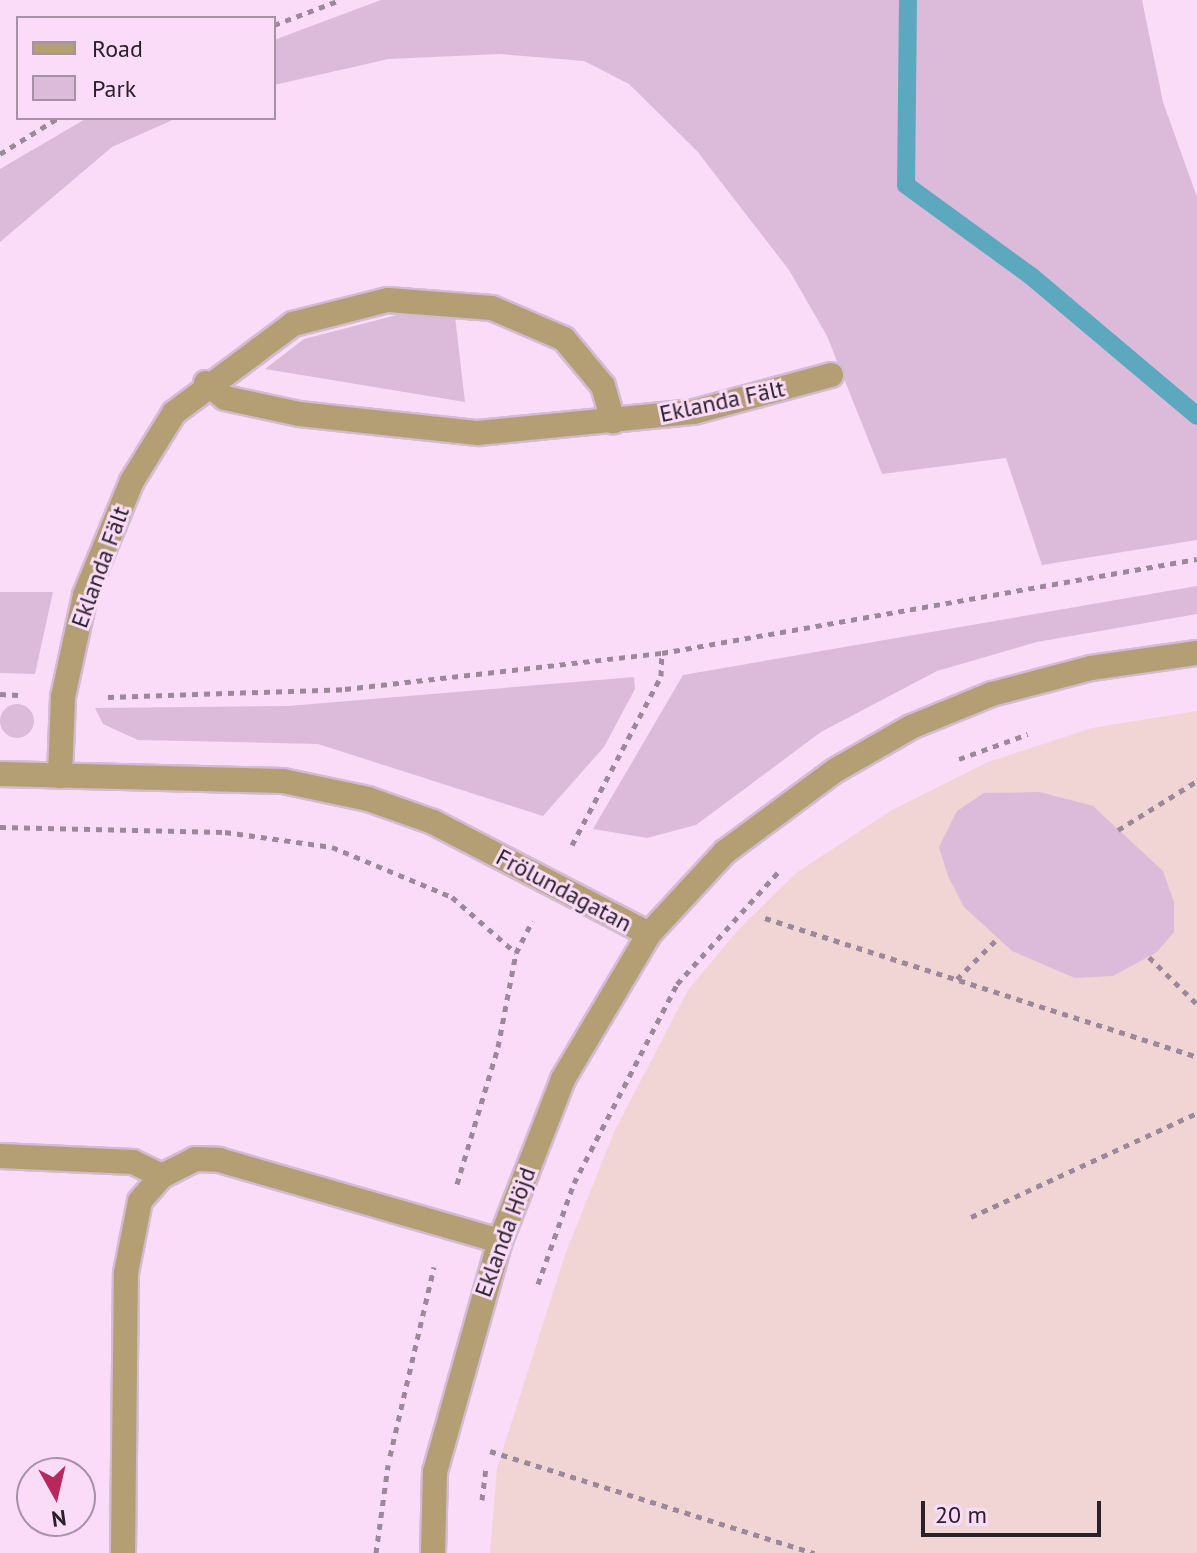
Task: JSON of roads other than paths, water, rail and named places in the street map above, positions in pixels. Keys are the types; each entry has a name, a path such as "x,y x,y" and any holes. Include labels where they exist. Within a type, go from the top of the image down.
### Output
{"street":[{"name":"Eklanda Fält","path":"60,776 63,697 85,595 132,481 174,413 206,383 293,324 388,300 442,301 506,313 564,339 603,386 613,422"},
{"name":"Eklanda Fält","path":"206,383 225,398 299,414 425,430 478,433 694,412 831,375"},
{"name":"Frölundagatan","path":"0,774 283,781 368,799 433,822 649,934 725,852 836,770 911,727 992,694 1091,668 1197,653"},
{"name":"Eklanda Höjd","path":"433,1553 435,1472 500,1241 563,1079 649,934"},
{"path":"0,1156 133,1162 162,1176"},
{"path":"123,1553 126,1273 140,1201 162,1176 195,1159 219,1160 500,1241"}],"waterway":[{"path":"908,0 906,185 1031,276 1197,416"}]}
